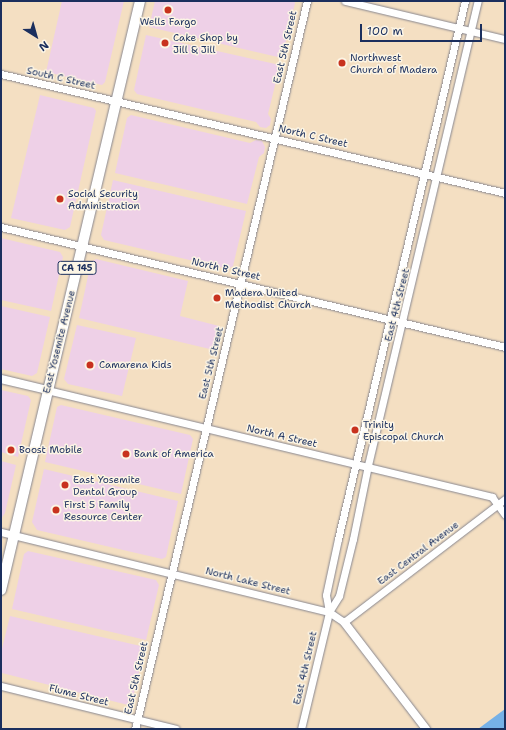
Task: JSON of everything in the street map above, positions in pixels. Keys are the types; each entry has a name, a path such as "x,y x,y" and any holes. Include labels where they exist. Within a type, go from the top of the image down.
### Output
{"main road":[{"name":"East Yosemite Avenue","path":"1,590 140,1"}],"street":[{"name":"East 5th Street","path":"135,729 204,429 307,1"},
{"path":"345,1 505,39"},
{"name":"East 4th Street","path":"329,612 326,596 389,319 465,1"},
{"name":"East 4th Street","path":"301,729 329,612 339,596 368,465 478,1"},
{"name":"South C Street","path":"1,74 116,101"},
{"name":"North C Street","path":"116,101 274,137 505,193"},
{"name":"North B Street","path":"1,227 505,347"},
{"path":"1,379 47,390"},
{"name":"North A Street","path":"47,390 204,429 368,465 492,497 505,514"},
{"name":"East Central Avenue","path":"344,622 505,499"},
{"name":"North Lake Street","path":"1,532 329,612 344,622 426,729"},
{"name":"Flume Street","path":"1,686 176,729"}],"shaded area":[{"path":"62,1 124,1 105,82 102,85 46,72"},
{"path":"155,1 294,1 295,3 282,58 149,27"},
{"path":"146,35 280,65 268,114 271,119 270,125 266,128 260,127 256,122 137,94 134,90"},
{"path":"40,95 94,108 96,111 70,227 65,230 11,218"},
{"path":"131,115 250,143 256,140 262,141 265,147 264,153 259,157 247,204 115,173 127,118"},
{"path":"113,180 246,211 233,266 228,269 104,240 101,235"},
{"path":"1,238 60,252 63,257 51,311 1,300"},
{"path":"96,259 188,281 180,316 219,326 214,350 79,318 91,262"},
{"path":"1,306 50,317 37,373 32,376 1,369"},
{"path":"77,325 136,338 122,396 68,384 64,379"},
{"path":"1,390 28,396 31,400 18,457 1,452"},
{"path":"61,405 190,435 193,439 181,494 45,462 57,407"},
{"path":"1,461 16,465 5,513 1,519"},
{"path":"44,469 178,501 166,557 162,559 37,530 32,522"},
{"path":"28,551 156,580 159,585 146,640 12,609 24,554"},
{"path":"10,616 145,647 132,702 128,705 2,673 1,653"}],"water":[{"path":"505,709 505,729 478,729"}],"place":[{"name":"Wells Fargo","path":"168,10"},
{"name":"Cake Shop by Jill & Jill","path":"165,43"},
{"name":"Northwest Church of Madera","path":"342,63"},
{"name":"Social Security Administration","path":"60,199"},
{"name":"Madera United Methodist Church","path":"217,298"},
{"name":"Camarena Kids","path":"90,365"},
{"name":"Trinity Episcopal Church","path":"355,430"},
{"name":"Boost Mobile","path":"11,450"},
{"name":"Bank of America","path":"126,454"},
{"name":"East Yosemite Dental Group","path":"65,485"},
{"name":"First 5 Family Resource Center","path":"56,510"}]}
